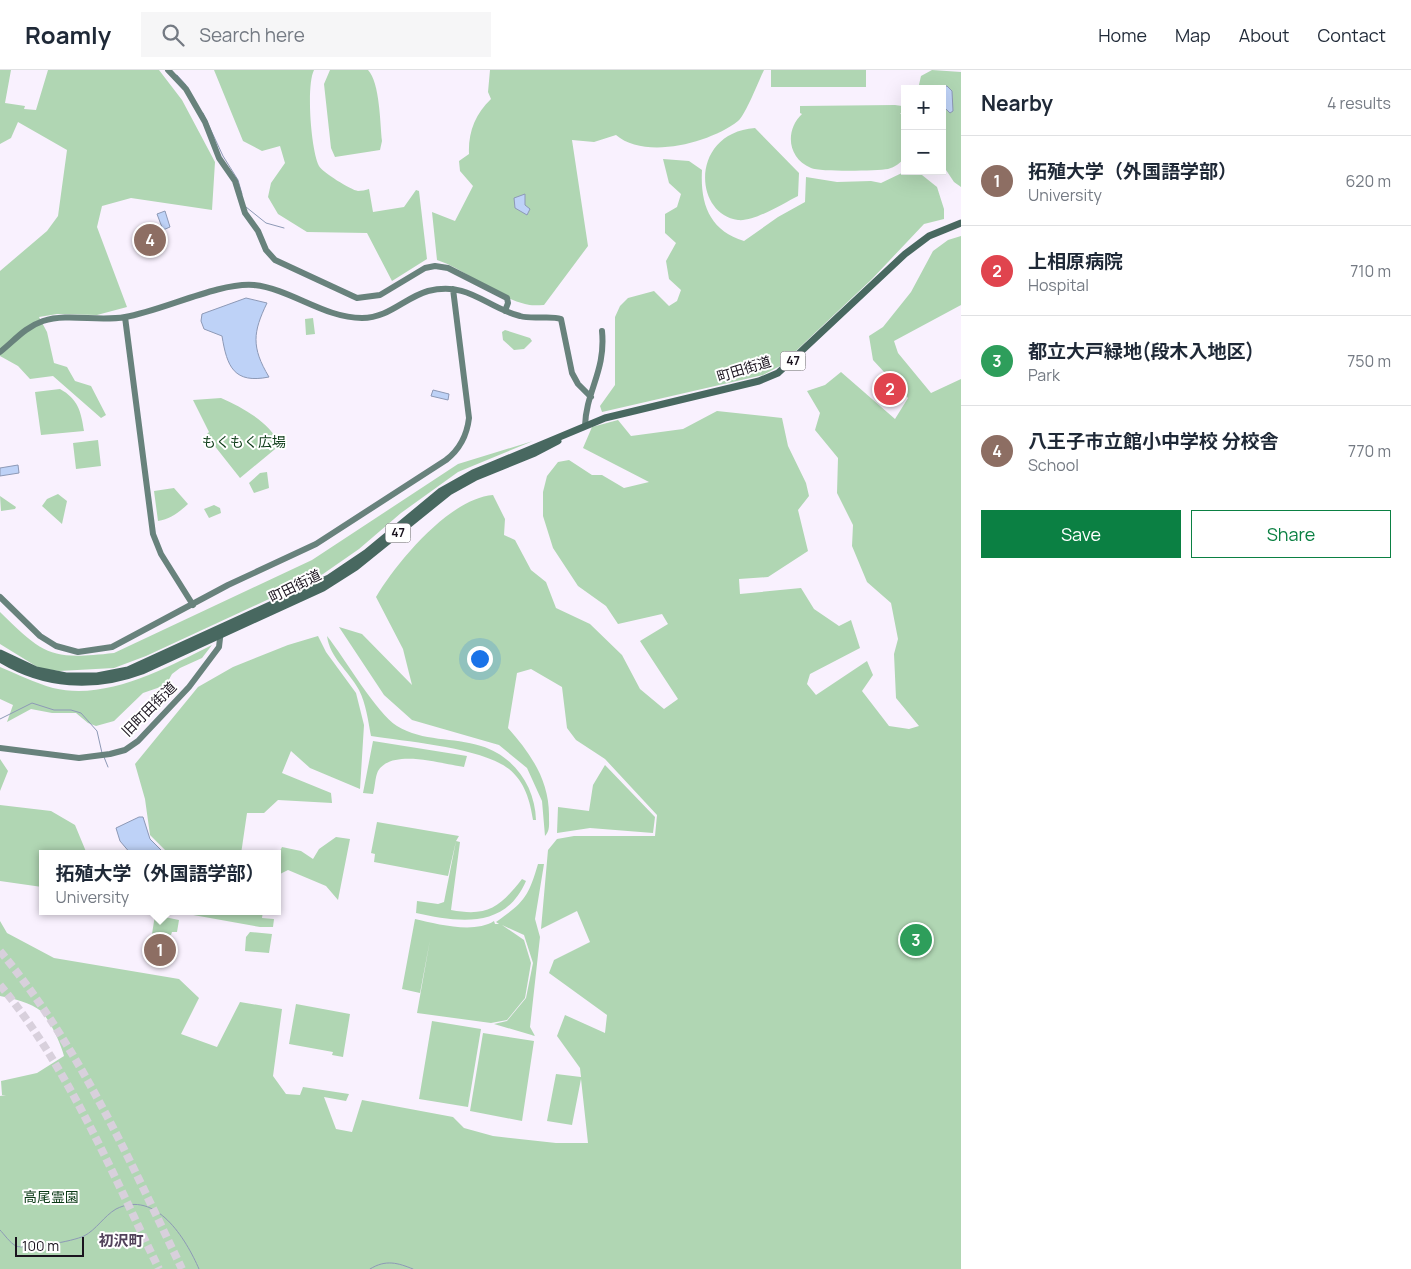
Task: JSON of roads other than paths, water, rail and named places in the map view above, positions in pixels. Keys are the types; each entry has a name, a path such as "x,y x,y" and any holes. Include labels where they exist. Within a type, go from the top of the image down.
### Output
{"main road":[{"name":"町田街道","path":"0,653 26,666 46,673 76,677 97,676 133,668 318,590 355,564 413,517 449,492 494,467 536,453 585,426 621,414 759,381 778,374 905,254 929,236 961,223"},
{"name":"町田街道","path":"0,659 21,670 45,678 72,682 92,682 132,674 221,632"}],"street":[{"path":"168,70 186,89 205,122 219,158 234,179 245,213 258,231 266,250 275,260 347,295 363,299 383,294 424,268 442,266 507,298 508,303 505,311"},
{"path":"0,352 24,331 49,320 125,317 240,286 265,288 340,314 359,318 388,313 426,292 453,289 476,295 505,311 532,319 557,318 562,320 572,373 578,384 591,397"},
{"path":"0,597 47,642 78,652 112,647 228,585 316,544 444,462 457,450 466,434 469,415 453,289"},
{"path":"125,317 154,534 161,554 193,605"},
{"path":"585,426 603,356 602,331"},
{"name":"旧町田街道","path":"0,748 70,757 101,756 132,746 176,702 217,650 221,632"}],"water":[{"path":"946,86 952,91 953,111 950,113 946,109"},
{"path":"525,194 525,205 530,209 527,215 515,208 514,198"},
{"path":"165,211 170,227 163,230 157,214"},
{"path":"246,298 267,303 259,323 256,340 259,357 269,377 248,378 234,371 227,356 222,336 204,329 201,321 202,314"},
{"path":"433,390 449,394 448,400 431,396"},
{"path":"18,465 19,473 0,476 0,468"},
{"path":"139,817 143,817 150,839 161,850 128,850 120,841 116,828"}],"waterway":[{"path":"177,75 186,85"},
{"path":"203,113 223,156 238,180 242,194"},
{"path":"246,207 266,223 284,228"},
{"path":"0,719 32,703 54,710 71,710 81,713 97,731 102,753"},
{"path":"104,757 108,767"},
{"path":"0,1230 16,1246 29,1247 50,1244 84,1236 116,1209 131,1205 144,1206 156,1211 168,1220 186,1244 199,1269"},
{"path":"370,1269 387,1263 413,1269"}],"tunnel":[{"path":"0,951 54,1025 101,1104 182,1269"},
{"path":"0,985 25,1017 68,1086 88,1122 159,1269"}],"place":[{"name":"八王子市立館小中学校 分校舎","path":"150,240"},
{"name":"上相原病院","path":"890,389"},
{"name":"都立大戸緑地(段木入地区)","path":"916,940"},
{"name":"拓殖大学（外国語学部）","path":"160,950"}],"district":[{"name":"初沢町","path":"121,1241"}],"park label":[{"name":"もくもく広場","path":"244,442"},
{"name":"高尾霊園","path":"51,1197"}]}
